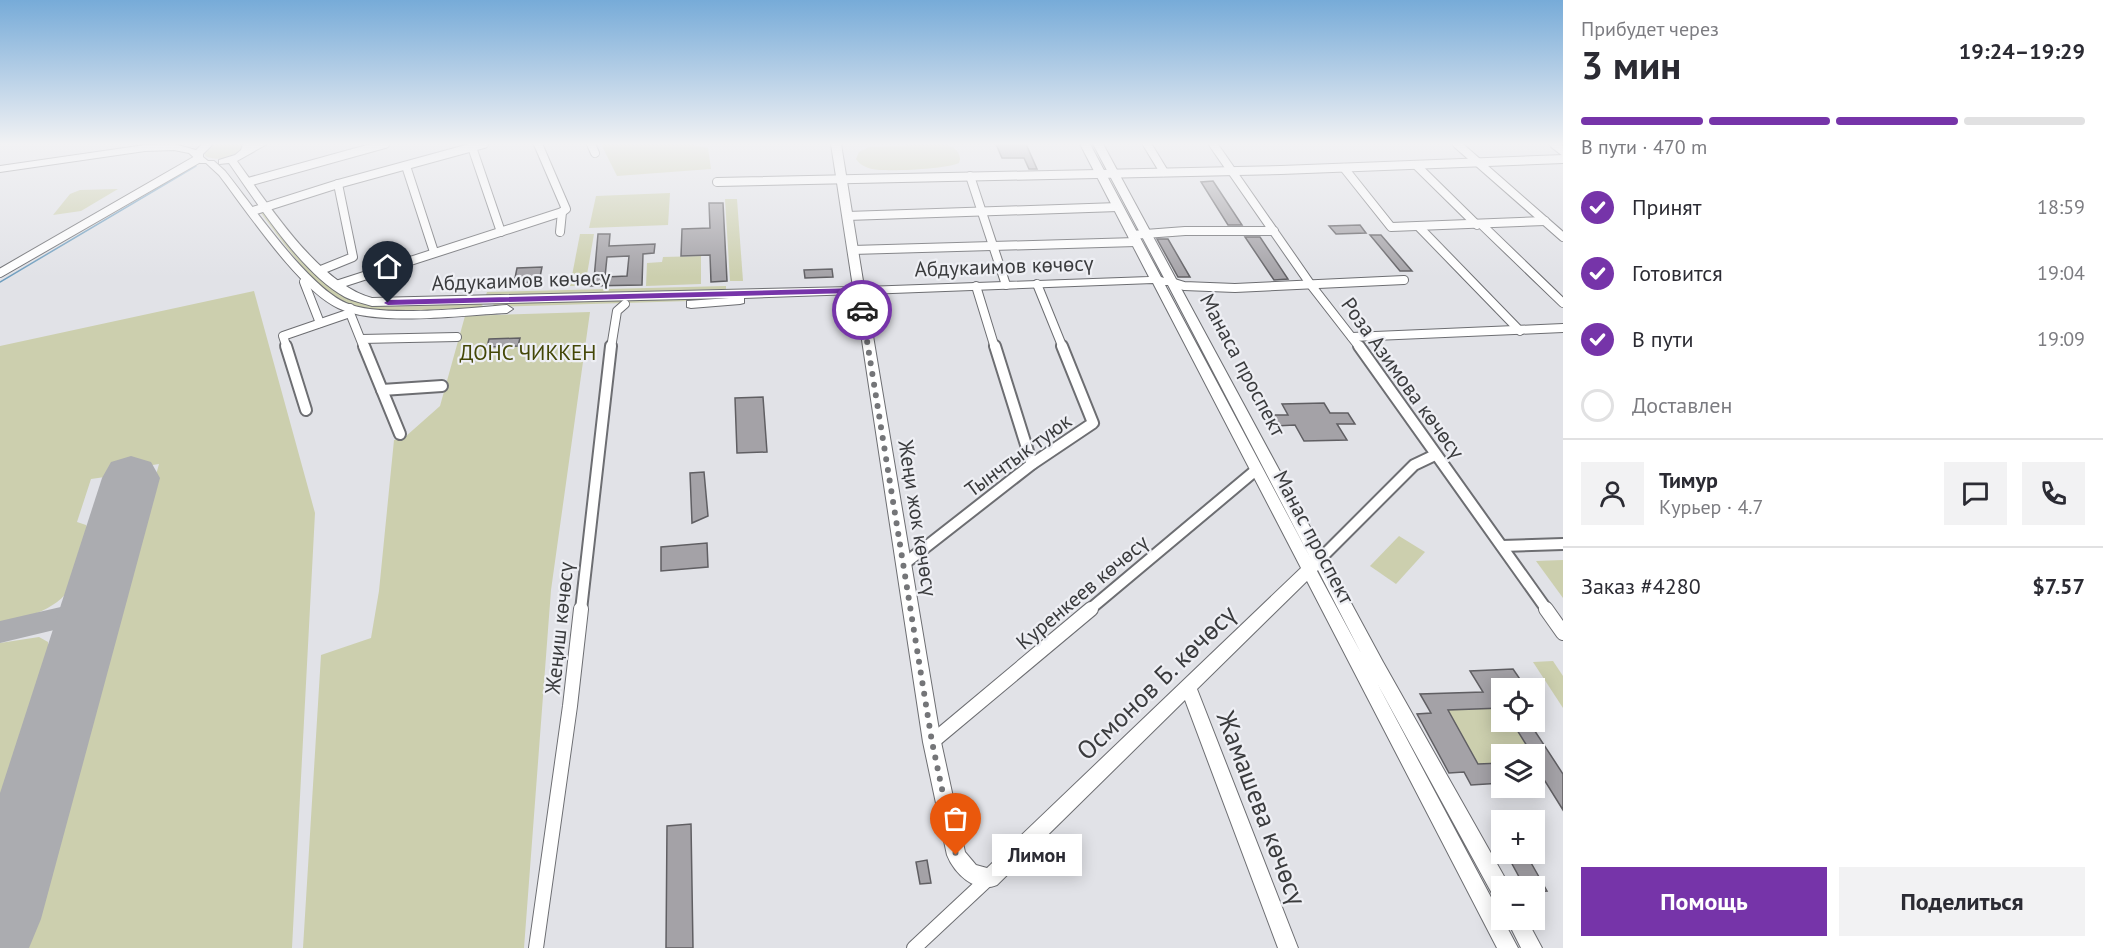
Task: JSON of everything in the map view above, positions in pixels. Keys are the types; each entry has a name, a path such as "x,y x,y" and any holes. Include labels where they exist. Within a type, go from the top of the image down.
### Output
{"main road":[{"name":"Абдукаимов көчөсү","path":"233,188 312,283 350,311 374,313 489,305 858,290 1155,280 1171,282"},
{"name":"Абдукаимов көчөсү","path":"253,188 336,285 348,294 372,302 616,307 722,303 767,294"},
{"name":"Жеңи жок көчөсү","path":"842,188 932,742 956,855 962,866 974,875 990,878"},
{"name":"Манас проспект","path":"1111,188 1118,207 1138,236 1155,280 1209,367 1244,449 1314,565 1359,668 1398,741 1491,901"},
{"name":"Манаса проспект","path":"1114,188 1138,236 1171,282 1209,367 1261,449 1314,565 1377,667 1493,876"},
{"path":"1244,449 1261,449"},
{"name":"Осмонов Б. көчөсү","path":"990,878 1314,565"},
{"path":"1359,668 1377,667"},
{"name":"Жамашева көчөсү","path":"1188,687 1288,948"},
{"path":"1398,741 1417,740"},
{"name":"Манас проспект","path":"1502,930 1508,948"},
{"path":"1522,930 1532,948"}],"street":[{"path":"0,273 146,188"},
{"path":"253,211 324,188"},
{"path":"321,270 353,257 339,188"},
{"path":"413,188 434,252"},
{"path":"486,188 501,232"},
{"path":"336,285 562,212 566,209 557,188"},
{"path":"974,188 1006,285"},
{"name":"Роза Азимова көчөсү","path":"1244,188 1311,285 1352,337 1563,633"},
{"path":"1360,188 1391,227 1545,221"},
{"path":"1441,188 1563,303"},
{"path":"1508,188 1563,237"},
{"path":"847,216 1118,207"},
{"path":"560,232 562,212"},
{"path":"1419,226 1520,331"},
{"path":"852,250 994,247 1138,236 1168,230 1274,231"},
{"path":"1171,282 1184,286 1236,288 1404,280"},
{"path":"304,282 320,323"},
{"name":"Тынчтык туюк","path":"904,564 1032,464 1093,423 1037,284"},
{"path":"976,286 1032,464"},
{"name":"Жеңиш көчөсү","path":"536,948 570,706 585,558 616,307"},
{"path":"306,410 283,336 350,311 400,434"},
{"path":"1352,337 1563,328"},
{"path":"361,339 457,336"},
{"path":"382,390 442,387"},
{"name":"Осмонов Б. көчөсү","path":"1314,565 1414,465 1435,455"},
{"name":"Куренкеев көчөсү","path":"932,742 1256,470"},
{"path":"1502,546 1563,544"},
{"name":"Осмонов Б. көчөсү","path":"914,948 990,878"}],"green space":[{"path":"118,189 81,211 53,215 70,194 80,190"},
{"path":"670,193 668,225 589,228 596,196"},
{"path":"725,199 737,199 743,281 730,281"},
{"path":"261,210 347,297 359,302 479,303 483,305 478,308 394,311 362,308 349,304 336,297 312,277 278,236 260,212"},
{"path":"580,234 594,234 585,286 570,286"},
{"path":"701,256 701,284 646,286 647,263 662,262 663,257"},
{"path":"726,286 726,289 486,295 487,292"},
{"path":"254,291 315,513 292,948 26,948 159,464 107,472 105,477 91,479 77,522 86,525 89,532 79,569 68,591 61,599 42,611 0,624 0,346"},
{"path":"723,296 725,298 723,300 494,307 493,305 496,302"},
{"path":"590,312 551,590 524,948 303,948 321,655 371,638 379,591 394,440 405,437 440,406 465,316"},
{"path":"1399,536 1425,552 1396,584 1370,566"},
{"path":"1563,560 1563,598 1536,561"},
{"path":"39,637 48,642 49,657 0,811 0,643"},
{"path":"1553,661 1563,676 1563,708 1545,678 1533,662"},
{"path":"1491,708 1491,732 1518,732 1526,744 1491,744 1491,763 1478,764 1448,710"}],"building":[{"path":"1205,188 1218,188 1242,225 1228,225"},
{"path":"709,203 723,203 727,281 711,282 710,255 681,256 682,229 710,228"},
{"path":"1360,225 1366,233 1336,234 1329,226"},
{"path":"598,234 610,234 609,246 655,244 654,253 643,254 642,285 586,286 587,279 594,279","holes":["629,256 627,276 605,277 607,257"]},
{"path":"1370,235 1381,235 1412,271 1400,271"},
{"path":"1245,237 1260,237 1288,279 1274,280"},
{"path":"1157,239 1168,239 1190,277 1178,277"},
{"path":"542,267 539,282 514,283 517,268"},
{"path":"832,269 833,277 805,278 804,270"},
{"name":"ДОНС ЧИККЕН","path":"520,338 518,346 487,347 489,339"},
{"path":"763,397 767,452 737,453 735,398"},
{"path":"1324,403 1330,413 1348,413 1355,424 1337,424 1347,440 1304,441 1295,425 1275,426 1269,415 1288,415 1282,404"},
{"path":"704,472 708,516 692,523 690,473"},
{"path":"707,543 708,567 661,571 661,547"},
{"path":"1513,669 1519,678 1491,678 1491,708 1448,710 1478,764 1491,763 1491,784 1471,785 1464,772 1449,773 1417,714 1431,713 1420,694 1483,692 1470,671"},
{"path":"1518,732 1536,732 1543,744 1526,744"},
{"path":"1545,746 1563,774 1563,810 1545,781"},
{"path":"691,824 693,948 666,948 667,826"},
{"path":"927,860 931,883 920,884 916,862"},
{"path":"1512,864 1532,864 1538,876 1519,876"}],"waterway":[{"path":"0,282 158,188"}],"taxiway":[{"path":"0,632 91,611"}],"runway":[{"path":"0,919 131,478"}],"way so far":[{"path":"862,310 932,742 956,855"}],"place":[{"name":"Лимон","path":"956,855"}],"route":[{"path":"388,303 858,290 862,310"}]}
